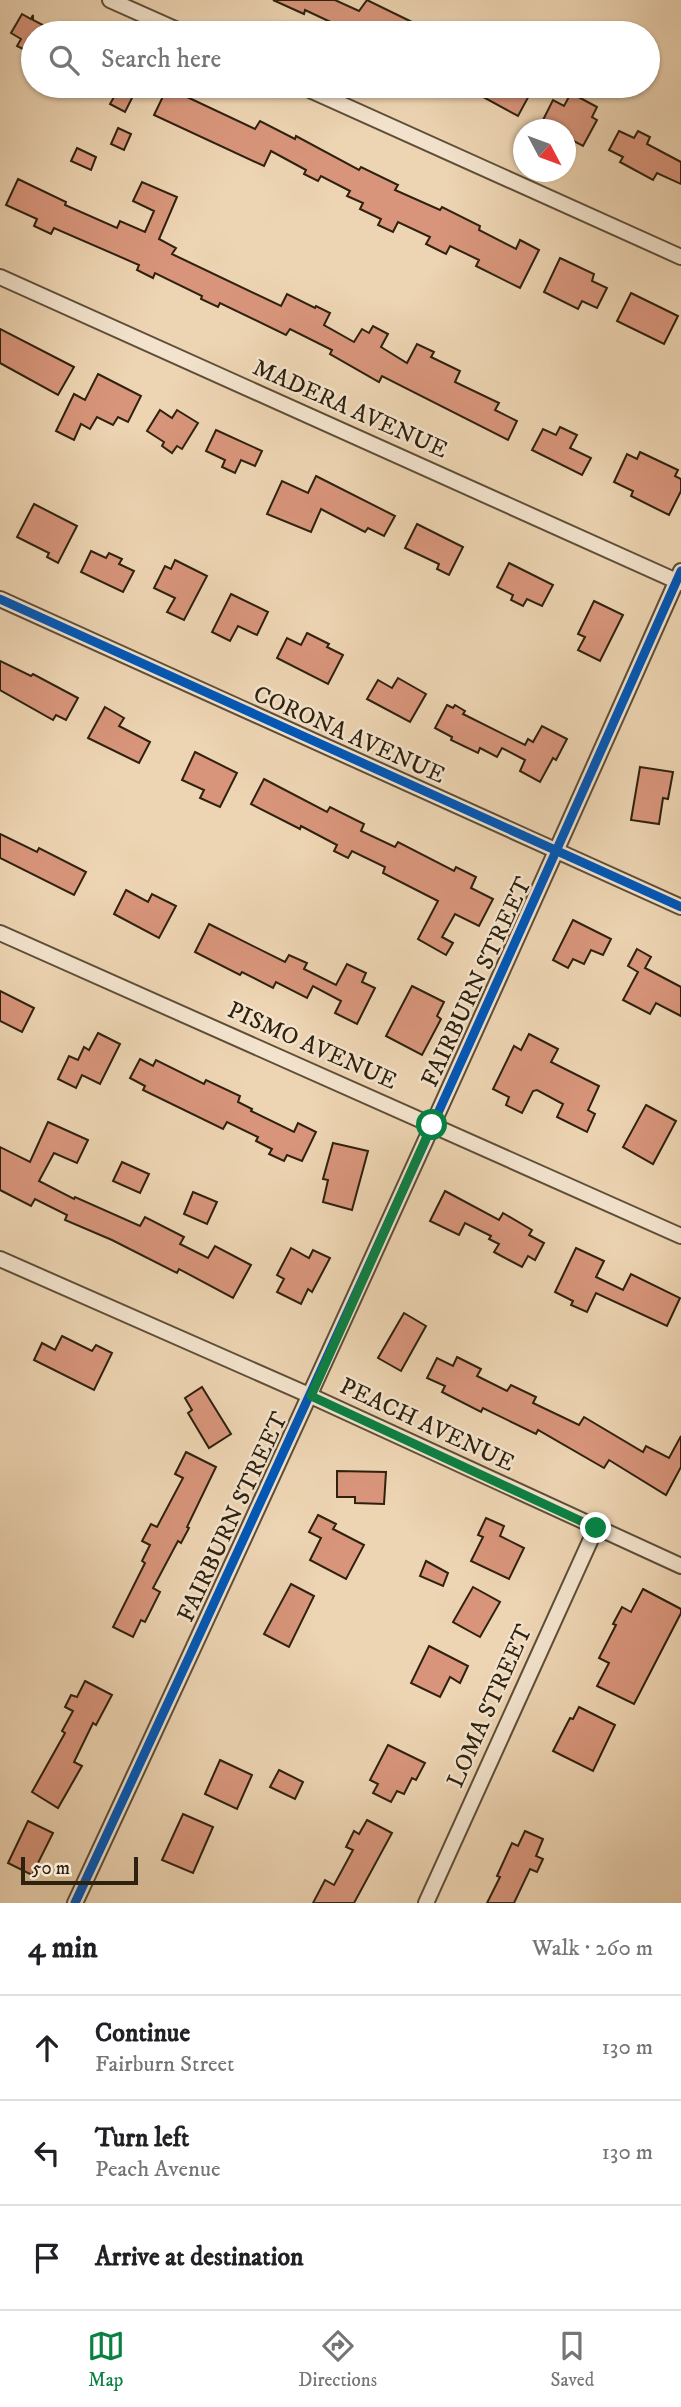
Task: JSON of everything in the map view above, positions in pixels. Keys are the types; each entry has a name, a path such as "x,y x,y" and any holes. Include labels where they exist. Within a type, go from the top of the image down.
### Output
{"street":[{"path":"110,0 157,21"},
{"path":"328,98 681,257"},
{"name":"MADERA AVENUE","path":"0,277 679,579"},
{"name":"FAIRBURN STREET","path":"75,1903 311,1396 679,579"},
{"name":"CORONA AVENUE","path":"0,599 681,907"},
{"name":"PISMO AVENUE","path":"0,933 681,1237"},
{"name":"PEACH AVENUE","path":"0,1259 311,1396 681,1566"},
{"name":"LOMA STREET","path":"426,1903 596,1528"}],"building":[{"path":"273,0 335,0 359,11 367,0 410,21 328,21 305,10 304,14"},
{"path":"22,14 31,19 33,15 35,21 21,21 21,39 11,33"},
{"path":"113,98 132,98 125,112 110,104"},
{"path":"162,98 189,98 255,129 260,121 295,139 296,136 359,170 361,167 398,185 395,190 440,210 442,207 480,226 479,230 516,249 520,240 539,250 520,288 476,266 479,260 450,246 446,254 426,244 430,237 398,222 393,232 378,225 381,219 360,209 363,203 347,196 350,191 321,176 318,181 304,174 306,170 271,151 264,166 154,115"},
{"path":"485,98 528,98 518,116"},
{"path":"568,98 580,98 597,107 592,117 597,120 583,146 576,142 576,119 544,119 553,100 564,106"},
{"path":"118,128 131,134 124,150 111,144"},
{"path":"619,131 634,138 638,131 650,137 647,144 681,162 681,184 657,173 653,180 620,162 623,157 609,150"},
{"path":"77,148 96,157 91,170 71,161"},
{"path":"18,179 66,202 65,205 117,228 120,221 145,232 154,211 133,201 142,182 177,197 159,239 176,248 172,254 281,306 287,294 315,308 316,306 330,313 324,325 354,342 362,329 369,333 373,326 388,334 381,347 407,363 417,344 434,352 431,357 460,371 455,382 499,403 495,410 517,421 508,440 382,376 379,382 330,354 332,350 290,329 286,335 220,303 218,307 201,299 202,296 155,273 153,278 137,270 139,265 54,228 51,234 34,226 37,219 6,205"},
{"path":"560,258 594,274 592,281 607,288 597,308 582,301 578,309 544,292"},
{"path":"631,293 678,316 664,344 617,321"},
{"path":"0,329 74,367 58,395 0,363"},
{"path":"98,374 141,396 128,422 118,417 113,425 97,417 90,429 81,424 74,440 56,431 74,394 85,400"},
{"path":"160,410 172,418 177,410 198,423 182,449 177,446 172,453 162,446 164,442 147,431"},
{"path":"560,427 577,435 570,448 591,458 582,475 532,450 543,429 556,435"},
{"path":"216,430 262,451 255,466 241,460 235,473 222,467 225,460 206,451"},
{"path":"640,452 678,470 675,476 681,479 681,491 669,515 631,496 633,491 614,482 627,454 637,459"},
{"path":"316,476 395,516 384,536 368,528 365,532 321,509 311,532 267,514 282,481 308,493"},
{"path":"34,504 77,526 58,563 47,557 49,553 17,537"},
{"path":"417,524 463,547 449,575 437,569 439,564 405,548"},
{"path":"91,551 106,558 109,553 122,559 119,564 134,571 123,592 81,572"},
{"path":"175,560 207,576 184,620 167,612 175,598 154,588 165,566 171,569"},
{"path":"509,563 553,585 542,606 527,599 523,606 511,600 513,595 497,587"},
{"path":"231,594 268,612 257,635 238,626 230,641 212,632"},
{"path":"594,601 623,615 600,661 578,650 585,637 578,634"},
{"path":"307,633 343,655 328,684 277,658 287,638 301,645"},
{"path":"0,661 31,676 33,674 78,698 66,720 56,715 53,720 0,690"},
{"path":"398,678 426,694 410,722 367,699 378,680 392,688"},
{"path":"447,705 453,708 455,705 465,711 463,714 525,745 528,739 533,742 542,726 567,739 540,782 520,771 525,760 502,748 497,757 480,748 478,753 451,740 452,737 435,728"},
{"path":"105,707 124,718 119,726 150,742 139,763 88,738"},
{"path":"195,752 237,773 220,807 200,798 204,790 182,780"},
{"path":"640,767 673,772 668,799 663,798 659,824 631,820"},
{"path":"264,779 327,812 330,807 364,824 361,831 395,847 398,842 454,871 456,867 476,877 471,888 493,899 479,926 455,914 442,937 453,943 446,955 418,939 438,901 383,873 385,867 352,851 348,858 334,851 337,845 251,804"},
{"path":"0,834 37,852 39,848 86,872 74,895 0,858"},
{"path":"126,890 148,902 152,894 176,906 159,938 114,914"},
{"path":"573,920 611,939 603,955 591,950 584,964 573,959 568,968 553,960"},
{"path":"209,924 285,962 289,955 307,963 304,969 336,985 347,964 366,973 362,982 375,988 357,1024 335,1013 341,1001 313,986 307,998 276,982 273,988 242,972 240,975 195,952"},
{"path":"637,949 651,957 645,968 681,987 681,1016 656,1003 650,1014 623,1000 638,972 628,966"},
{"path":"412,986 444,1002 437,1016 441,1019 422,1055 386,1036"},
{"path":"0,991 34,1008 22,1032 0,1021"},
{"path":"98,1033 120,1044 100,1084 82,1075 76,1088 58,1079 69,1056 78,1060 84,1047 89,1050"},
{"path":"529,1034 558,1049 551,1062 599,1086 588,1110 595,1114 587,1132 557,1117 563,1104 537,1090 533,1091 522,1113 506,1105 509,1097 493,1089 514,1046 521,1050"},
{"path":"140,1059 153,1066 156,1060 204,1084 206,1080 240,1096 238,1102 252,1109 251,1111 294,1132 298,1123 316,1132 302,1161 287,1155 284,1161 269,1154 272,1149 256,1141 258,1137 227,1122 223,1129 143,1090 145,1086 130,1078"},
{"path":"646,1105 676,1121 653,1164 623,1147"},
{"path":"48,1122 88,1140 77,1163 54,1153 39,1181 74,1199 75,1197 140,1226 145,1217 184,1237 180,1244 208,1258 215,1246 251,1265 233,1298 179,1269 177,1273 65,1220 67,1215 35,1199 31,1206 0,1190 0,1147 30,1162"},
{"path":"333,1143 368,1151 352,1210 323,1202 328,1180 323,1179"},
{"path":"122,1162 149,1174 140,1193 113,1181"},
{"path":"445,1191 499,1220 503,1213 532,1230 529,1235 544,1243 535,1260 528,1256 522,1267 494,1252 499,1244 489,1239 491,1236 465,1223 459,1235 430,1221"},
{"path":"193,1192 217,1202 207,1224 184,1214"},
{"path":"291,1248 309,1258 313,1250 330,1258 312,1292 308,1289 301,1304 277,1292 284,1279 277,1275"},
{"path":"576,1248 604,1261 596,1277 623,1290 631,1274 680,1298 667,1326 596,1293 587,1312 571,1305 573,1301 555,1292"},
{"path":"404,1313 426,1326 401,1371 378,1358"},
{"path":"62,1336 92,1351 96,1345 112,1353 94,1390 34,1360 42,1343 55,1350"},
{"path":"457,1357 481,1369 477,1376 507,1391 511,1385 536,1397 533,1403 579,1425 584,1417 643,1452 646,1446 669,1458 681,1436 681,1467 666,1495 609,1460 604,1468 538,1430 536,1434 483,1408 481,1412 442,1392 445,1386 427,1378 437,1358 453,1366"},
{"path":"202,1387 231,1434 209,1448 188,1413 192,1410 185,1398"},
{"path":"186,1452 216,1467 187,1527 189,1528 181,1543 178,1541 153,1588 160,1592 145,1622 141,1620 133,1637 113,1627 145,1563 142,1561 150,1545 142,1541 151,1524 157,1527 183,1478 175,1474"},
{"path":"337,1471 386,1472 384,1504 355,1503 355,1497 337,1497"},
{"path":"318,1515 336,1524 333,1529 364,1545 346,1579 310,1560 321,1538 309,1532"},
{"path":"486,1518 504,1526 500,1536 524,1548 509,1579 471,1561 483,1537 478,1535"},
{"path":"426,1561 448,1573 443,1586 420,1576"},
{"path":"291,1584 314,1596 289,1647 264,1634"},
{"path":"473,1587 500,1602 480,1637 453,1622"},
{"path":"643,1589 681,1609 681,1613 634,1704 597,1686 609,1663 599,1658 622,1607 631,1612"},
{"path":"429,1646 468,1666 460,1683 450,1677 440,1697 411,1683"},
{"path":"85,1681 112,1695 96,1725 93,1723 74,1762 82,1766 58,1808 32,1792 65,1733 62,1731 73,1711 65,1707 71,1695 77,1697"},
{"path":"579,1707 615,1725 593,1771 553,1751 570,1718 573,1719"},
{"path":"388,1745 425,1763 416,1780 412,1778 404,1794 397,1791 391,1802 373,1793 378,1784 370,1780"},
{"path":"220,1760 252,1775 237,1809 205,1794"},
{"path":"279,1770 303,1782 295,1799 270,1787"},
{"path":"183,1814 213,1827 193,1873 162,1860"},
{"path":"367,1820 392,1833 354,1903 313,1903 325,1880 334,1885 353,1850 346,1847 354,1831 359,1834"},
{"path":"28,1821 53,1833 32,1875 8,1863"},
{"path":"525,1831 543,1839 536,1856 543,1859 537,1872 530,1869 514,1903 487,1903 512,1843 518,1846"}],"cycle path":[{"path":"75,1903 381,1238 681,571"},
{"path":"0,599 681,907"}],"route":[{"path":"432,1125 311,1396 596,1528"}]}
